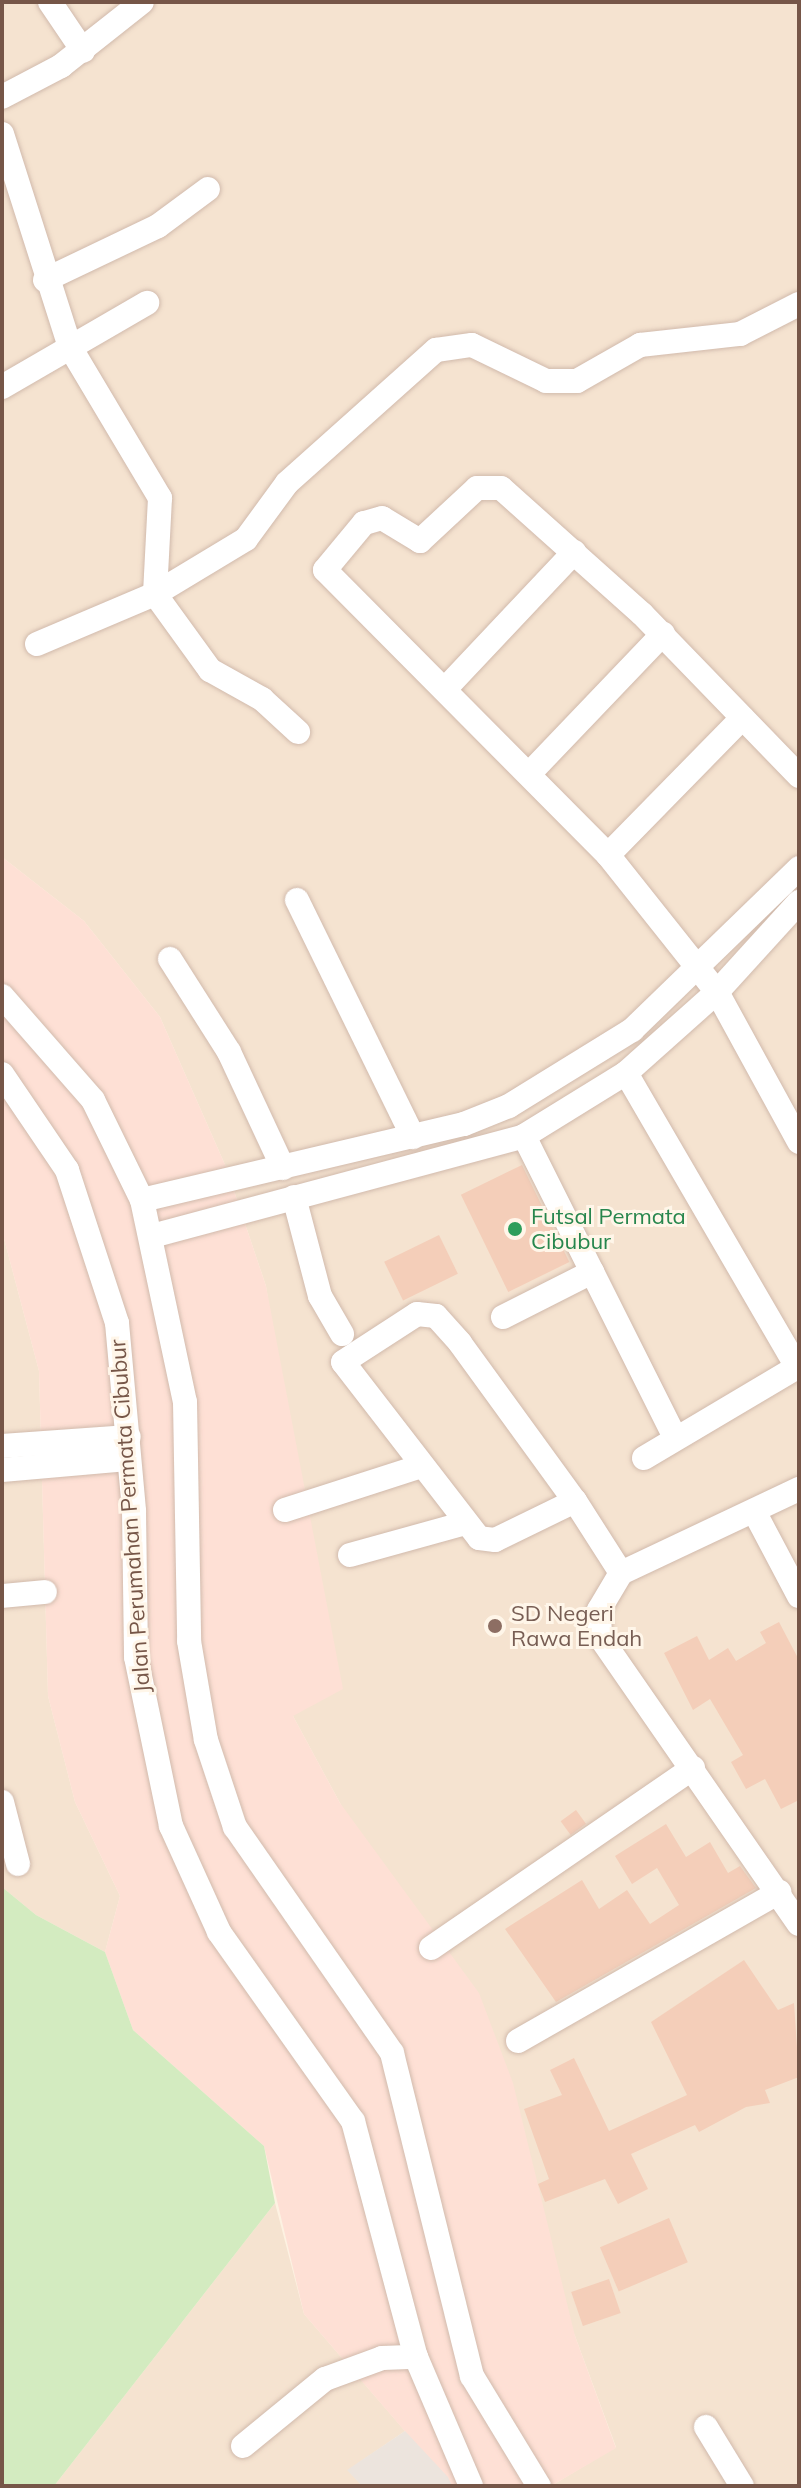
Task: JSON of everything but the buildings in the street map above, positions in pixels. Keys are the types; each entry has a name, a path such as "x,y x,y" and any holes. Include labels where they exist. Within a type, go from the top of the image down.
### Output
{"street":[{"path":"50,2 83,51"},
{"path":"2,97 83,51 142,2"},
{"path":"2,134 45,280 70,347 160,498 155,594 210,670 262,699 298,732"},
{"path":"45,280 158,226 208,189"},
{"path":"2,387 147,303"},
{"path":"37,644 155,594 246,539 287,483 436,350 472,345 546,381 577,381 640,345 740,334 799,304"},
{"path":"799,776 663,634 518,500 489,486 477,488 420,541 382,518 364,523 325,570 446,688 608,855 709,982 799,1142"},
{"path":"446,688 574,552"},
{"path":"529,774 663,634"},
{"path":"608,855 742,718"},
{"path":"152,1236 524,1136 626,1073 709,982 799,868"},
{"path":"297,900 413,1137"},
{"path":"142,1200 464,1124 553,1083 709,982 798,907"},
{"path":"170,959 229,1052 283,1168"},
{"path":"2,996 93,1100 142,1200 185,1402 189,1641 206,1740 235,1827 392,2053 472,2376 539,2486"},
{"path":"626,1073 798,1367 644,1458"},
{"name":"Jalan Perumahan Permata Cibubur","path":"2,1074 67,1170 104,1266 128,1448 136,1657 171,1826 219,1932 353,2121 416,2357 471,2486"},
{"path":"524,1136 675,1438"},
{"path":"294,1197 320,1296 342,1334"},
{"path":"503,1317 592,1272"},
{"path":"575,1501 495,1540 479,1538 343,1362 427,1313 460,1343 575,1501 621,1573"},
{"path":"2,1446 128,1448"},
{"path":"2,1470 128,1448"},
{"path":"285,1510 421,1466"},
{"path":"799,1489 755,1513 621,1573 599,1610 600,1637 799,1924"},
{"path":"755,1513 799,1596"},
{"path":"350,1555 465,1523"},
{"path":"2,1596 45,1592"},
{"path":"431,1948 693,1768"},
{"path":"2,1800 18,1864"},
{"path":"518,2041 779,1892"},
{"path":"243,2446 325,2379 382,2358 416,2357"},
{"path":"706,2427 742,2486"}],"shaded area":[{"path":"2,2 799,2 799,2486 551,2486 616,2447 575,2336 340,1803 293,1716 288,1431 266,1286 226,1167 160,1017 84,921 2,857"},
{"path":"2,857 84,921 160,1017 226,1167 266,1286 343,1689 293,1716 340,1803 479,1993 513,2083 575,2336 616,2448 551,2486 452,2486 304,2314 264,2146 133,2030 105,1952 120,1896 75,1802 48,1696 39,1371 2,1231"},
{"path":"2,1231 39,1371 48,1696 75,1802 120,1896 105,1952 36,1915 2,1887"},
{"path":"275,2203 304,2314 405,2431 348,2470 362,2486 54,2486"},
{"path":"405,2431 448,2477 452,2486 362,2486 347,2470"}],"green space":[{"path":"2,1887 36,1915 105,1952 133,2030 264,2146 275,2203 54,2486 2,2486"}],"place":[{"name":"Futsal Permata Cibubur","path":"515,1229"},
{"name":"SD Negeri Rawa Endah","path":"495,1626"}]}
